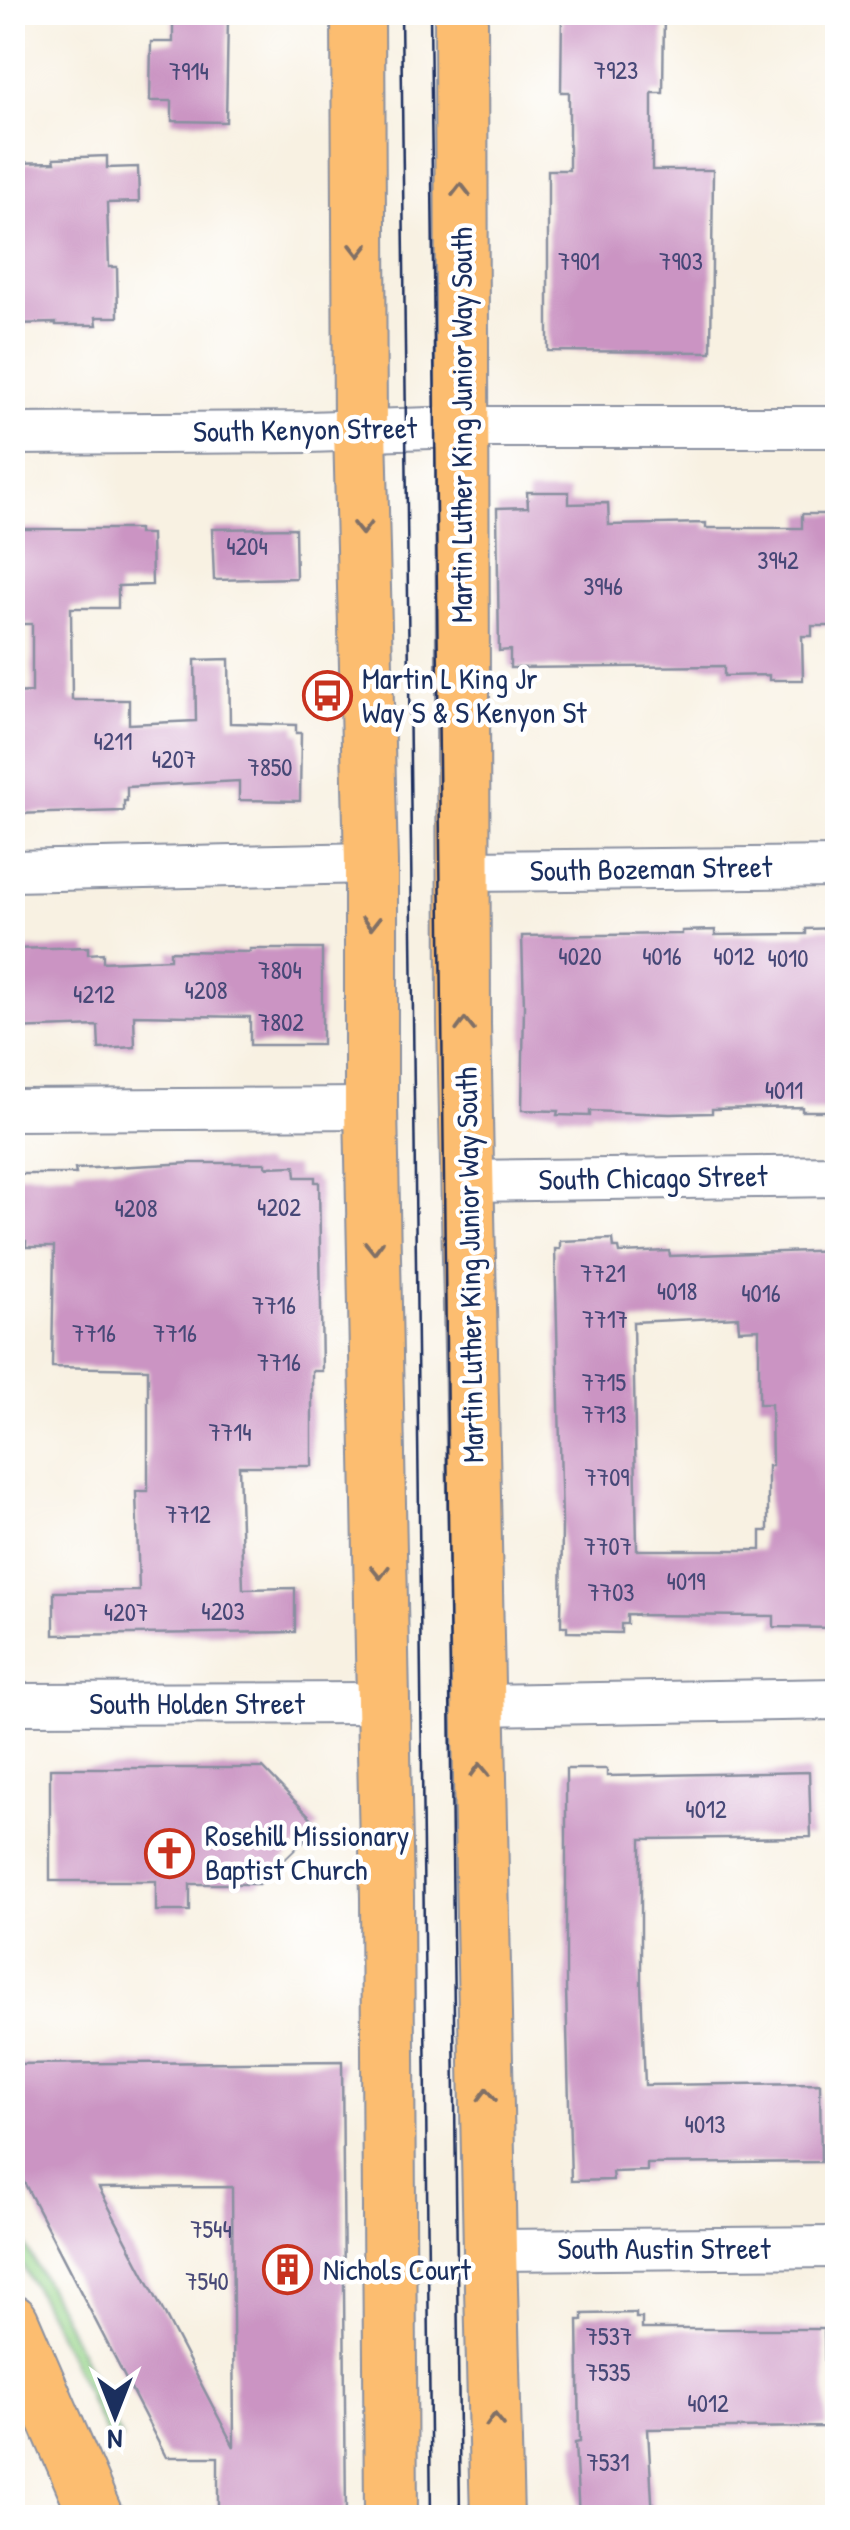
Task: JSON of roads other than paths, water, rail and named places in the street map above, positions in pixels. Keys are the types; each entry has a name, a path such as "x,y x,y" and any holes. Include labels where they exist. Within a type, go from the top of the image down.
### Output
{"main road":[{"path":"358,12 370,1108 388,1918 391,2518"},
{"name":"Martin Luther King Junior Way South","path":"460,12 464,1023 498,2518"},
{"path":"12,2321 97,2518"}],"street":[{"name":"South Kenyon Street","path":"12,434 838,426"},
{"path":"12,871 370,863"},
{"name":"South Bozeman Street","path":"464,871 838,867"},
{"path":"12,1110 370,1108"},
{"name":"South Chicago Street","path":"469,1181 838,1176"},
{"path":"478,1705 838,1699"},
{"name":"South Holden Street","path":"12,1704 382,1704"},
{"name":"South Austin Street","path":"490,2250 838,2248"}],"tram line":[{"path":"401,12 431,2518"},
{"path":"430,12 460,2518"}],"place":[{"name":"Martin L King Jr Way S & S Kenyon St","path":"327,696"},
{"name":"Rosehill Missionary Baptist Church","path":"170,1853"},
{"name":"Nichols Court","path":"288,2270"}]}
